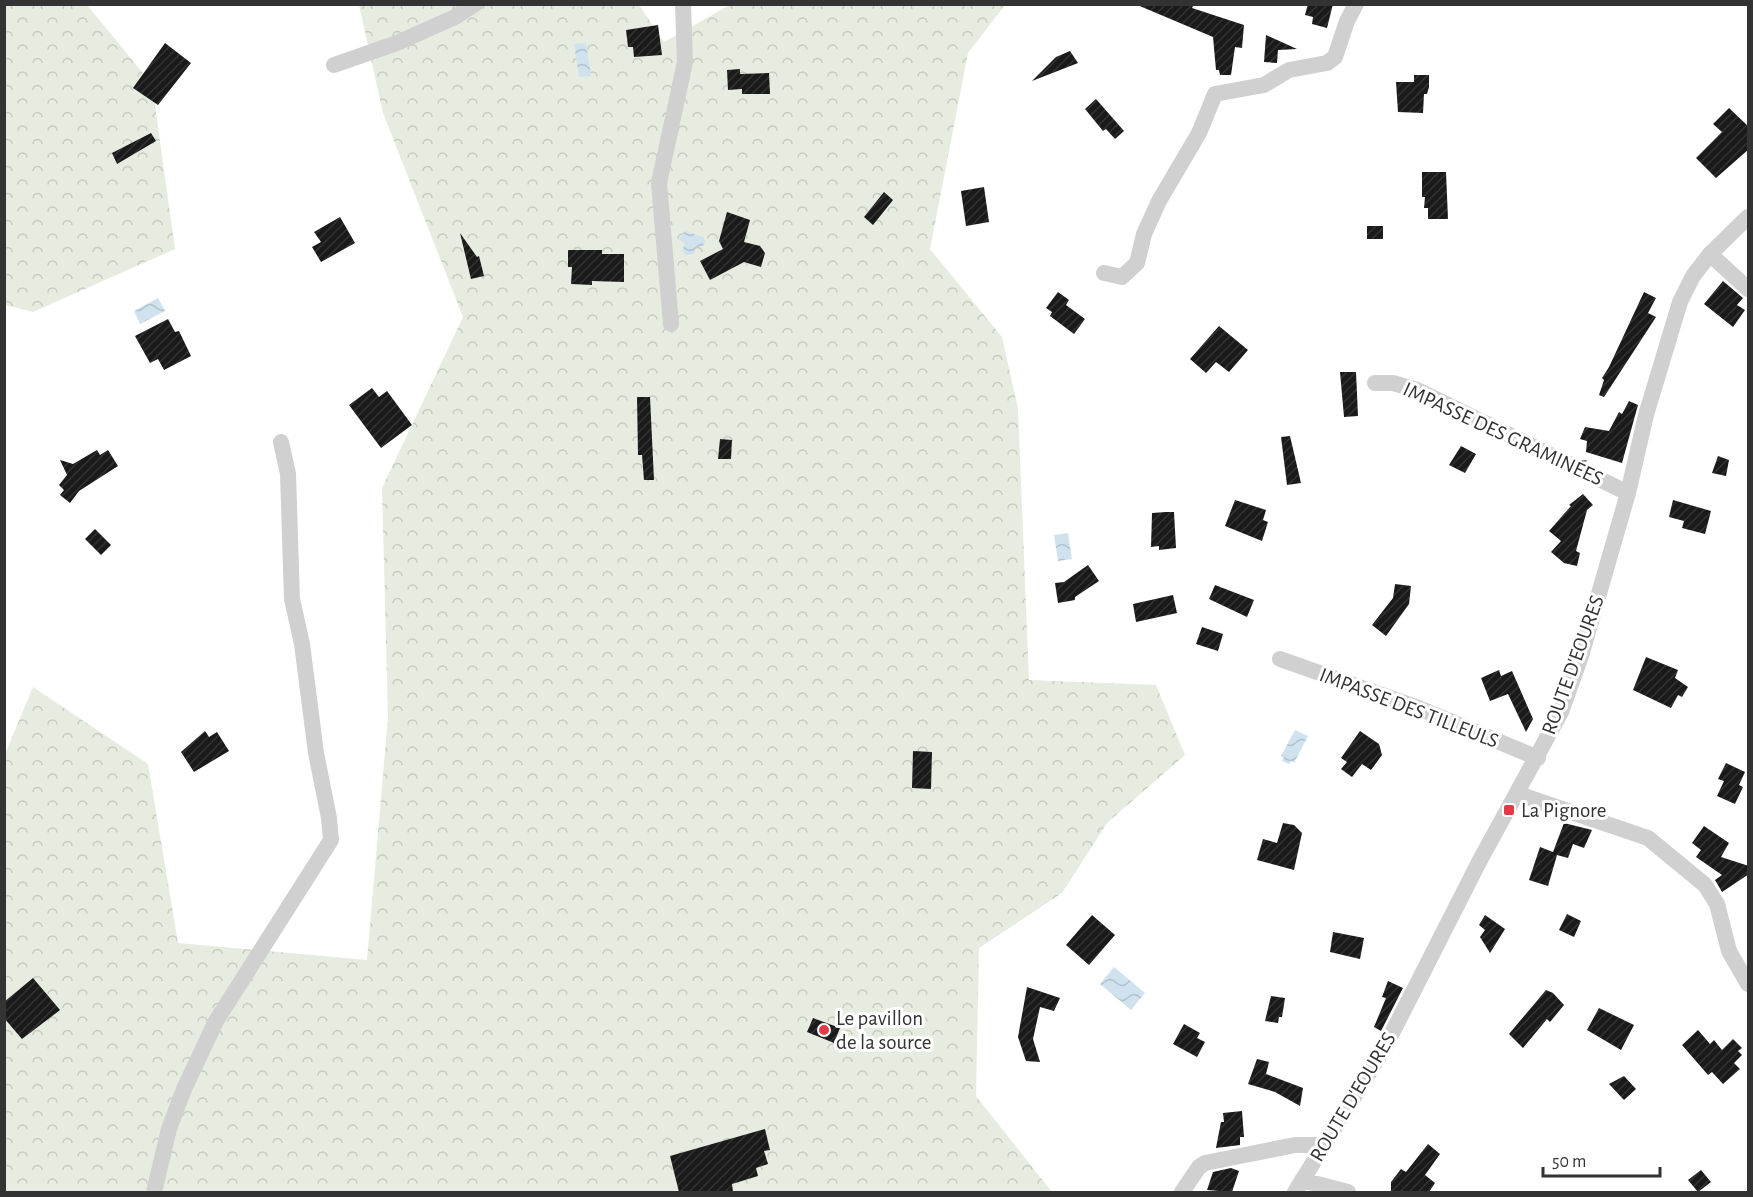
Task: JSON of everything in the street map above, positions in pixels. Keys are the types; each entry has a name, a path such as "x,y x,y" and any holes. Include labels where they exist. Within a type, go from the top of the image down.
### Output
{"street":[{"path":"334,65 397,43 455,17 475,4"},
{"path":"671,324 660,183 685,63 682,52 682,4"},
{"path":"1104,273 1122,277 1137,263 1144,234 1159,201 1199,133 1215,94 1264,85 1288,70 1327,63 1335,57 1347,21 1356,4"},
{"name":"ROUTE D'EOURES","path":"1298,1186 1386,1045 1479,862 1538,758 1561,712 1581,656 1628,493 1646,415 1680,302 1693,276 1710,254 1749,217"},
{"path":"1710,254 1749,289"},
{"name":"IMPASSE DES GRAMINÉES","path":"1375,383 1393,383 1417,390 1628,493"},
{"path":"154,1192 176,1108 216,1021 331,840 316,753 302,644 292,599 288,474 281,442"},
{"name":"IMPASSE DES TILLEULS","path":"1280,659 1416,707 1538,758"},
{"path":"1518,794 1648,838 1664,848 1705,885 1717,904 1729,951 1749,984"},
{"path":"1182,1192 1199,1167 1205,1163 1294,1145 1324,1146"},
{"path":"1298,1186 1348,1192"}],"green space":[{"path":"4,5 87,5 152,84 175,249 33,312 5,305"},
{"path":"359,5 639,5 664,42 730,5 1005,5 968,53 930,249 1002,337 1018,409 1029,680 1156,685 1185,755 1107,823 1062,893 979,948 976,1096 1052,1192 5,1192 5,754 33,687 148,764 178,943 367,960 388,717 382,488 463,317 383,113"}],"water":[{"path":"586,43 591,76 579,77 574,44"},
{"path":"685,231 703,237 705,241 703,246 696,247 694,254 687,255 682,251 685,244 679,239"},
{"path":"158,298 165,311 140,324 134,311"},
{"path":"1068,533 1072,559 1058,561 1054,535"},
{"path":"1295,730 1308,736 1294,763 1291,761 1289,764 1282,761 1284,757 1281,756"},
{"path":"1114,967 1145,993 1131,1010 1100,984"}],"building":[{"path":"1135,4 1194,4 1192,8 1244,25 1242,48 1235,47 1231,75 1220,75 1219,70 1216,70 1213,37"},
{"path":"1308,4 1333,4 1327,28 1312,24 1313,17 1305,15"},
{"path":"658,25 662,55 634,57 633,47 628,47 626,30"},
{"path":"1266,35 1297,49 1278,50 1277,63 1264,62"},
{"path":"165,43 191,63 158,105 133,88"},
{"path":"1070,51 1078,63 1032,81 1056,57"},
{"path":"740,69 740,74 769,73 770,94 742,94 742,89 728,90 727,70"},
{"path":"1414,75 1429,75 1429,87 1427,94 1424,94 1423,113 1398,112 1396,82 1414,82"},
{"path":"1096,99 1124,131 1115,139 1106,129 1103,131 1085,109"},
{"path":"1729,108 1749,127 1749,149 1716,178 1696,158 1722,132 1713,124"},
{"path":"151,133 156,141 117,164 112,153"},
{"path":"1422,172 1446,172 1448,219 1428,219 1428,208 1424,208 1425,197 1422,197"},
{"path":"984,187 989,222 966,226 961,191"},
{"path":"884,192 893,200 873,225 864,217"},
{"path":"727,212 750,220 744,242 760,246 765,253 761,267 744,262 710,280 700,261 723,249 719,241"},
{"path":"340,217 355,243 321,262 312,247 321,242 314,232"},
{"path":"1367,226 1383,226 1383,239 1367,239"},
{"path":"460,233 477,257 479,256 484,276 471,279"},
{"path":"568,250 602,250 602,254 624,254 624,282 592,281 592,285 571,284 572,267 568,267"},
{"path":"1723,281 1743,298 1737,305 1745,310 1733,327 1704,304"},
{"path":"1058,292 1069,300 1066,305 1085,319 1074,334 1050,316 1052,312 1046,308"},
{"path":"1644,292 1656,298 1648,313 1656,317 1604,397 1599,395 1604,380 1602,378"},
{"path":"168,319 175,332 179,331 191,356 164,370 158,359 150,363 135,336"},
{"path":"1219,326 1248,350 1229,372 1216,362 1206,373 1190,359"},
{"path":"1340,372 1356,372 1358,416 1344,417"},
{"path":"372,388 379,397 387,391 412,425 381,448 349,405"},
{"path":"637,397 650,397 654,480 644,480 642,455 638,455"},
{"path":"1629,401 1638,405 1622,463 1586,452 1587,441 1580,439 1585,427 1609,431 1619,412 1622,414"},
{"path":"1290,436 1301,483 1287,485 1281,437"},
{"path":"720,439 732,440 731,459 718,459"},
{"path":"1461,446 1476,454 1465,473 1449,465"},
{"path":"97,450 100,455 108,450 118,466 79,491 70,503 60,495 64,490 59,485 67,475 60,460 73,464"},
{"path":"1718,456 1729,460 1726,476 1712,473"},
{"path":"1583,494 1593,505 1587,510 1576,551 1580,553 1577,566 1564,563 1551,552 1561,541 1549,531 1571,506 1569,505"},
{"path":"1235,500 1266,510 1263,520 1268,522 1262,541 1225,526"},
{"path":"1673,500 1711,511 1705,534 1682,528 1684,521 1669,517"},
{"path":"1174,512 1176,548 1159,550 1159,546 1151,547 1152,513"},
{"path":"95,529 111,545 101,555 85,539"},
{"path":"1088,565 1099,581 1075,597 1075,600 1058,603 1055,583 1064,582"},
{"path":"1395,584 1411,586 1409,604 1386,636 1372,625 1393,598"},
{"path":"1215,585 1254,600 1247,617 1209,599"},
{"path":"1173,595 1177,613 1136,622 1133,604"},
{"path":"1202,627 1223,634 1218,651 1196,644"},
{"path":"1646,657 1678,670 1675,678 1688,687 1682,697 1678,695 1671,708 1633,690"},
{"path":"1499,670 1501,676 1512,671 1533,719 1526,732 1508,694 1490,701 1481,678"},
{"path":"205,731 209,737 217,732 229,751 194,772 181,752"},
{"path":"1360,731 1379,744 1382,755 1371,770 1362,764 1352,777 1341,769 1347,762 1341,758"},
{"path":"913,751 932,752 931,789 912,788"},
{"path":"1726,763 1745,772 1739,785 1743,787 1735,804 1717,796 1724,781 1718,779"},
{"path":"1283,823 1294,825 1302,833 1294,870 1257,860 1263,839 1277,843"},
{"path":"1564,823 1592,830 1584,848 1573,844 1568,858 1557,855 1548,886 1529,880 1540,847 1553,852"},
{"path":"1704,826 1729,843 1721,857 1749,866 1749,874 1722,892 1715,880 1722,875 1696,857 1701,850 1692,843"},
{"path":"1567,914 1581,921 1574,937 1559,930"},
{"path":"1092,915 1115,935 1089,965 1066,945"},
{"path":"1485,915 1505,929 1490,953 1480,937 1485,930 1479,925"},
{"path":"1333,932 1364,938 1360,959 1330,952"},
{"path":"33,978 60,1010 22,1039 4,1018 4,1002"},
{"path":"1388,981 1403,988 1381,1031 1374,1027 1386,998 1382,997"},
{"path":"1027,987 1060,998 1054,1011 1040,1007 1033,1039 1040,1062 1026,1061 1018,1037"},
{"path":"1546,990 1553,993 1564,1005 1550,1022 1547,1019 1523,1048 1509,1034"},
{"path":"1271,996 1285,998 1282,1017 1279,1017 1278,1023 1265,1021"},
{"path":"1599,1008 1634,1025 1621,1050 1587,1030"},
{"name":"Le pavillon de la source","path":"813,1018 840,1028 834,1043 807,1032"},
{"path":"1184,1024 1200,1033 1197,1038 1205,1042 1197,1057 1173,1044"},
{"path":"1698,1030 1710,1044 1714,1040 1722,1050 1733,1039 1742,1048 1738,1051 1742,1055 1734,1063 1740,1069 1723,1084 1712,1072 1708,1075 1682,1045"},
{"path":"1257,1059 1269,1062 1266,1074 1303,1088 1300,1106 1275,1092 1248,1084"},
{"path":"1624,1076 1636,1089 1624,1100 1609,1084"},
{"path":"1242,1111 1244,1137 1240,1137 1240,1145 1216,1148 1221,1122 1224,1122 1223,1113"},
{"path":"765,1129 770,1150 764,1151 768,1164 756,1168 758,1176 732,1184 733,1192 679,1192 670,1156"},
{"path":"1428,1144 1440,1154 1425,1175 1435,1183 1429,1192 1391,1192 1391,1182 1401,1169 1406,1172"},
{"path":"1231,1168 1239,1171 1232,1192 1207,1190 1213,1172"},
{"path":"1701,1170 1711,1182 1698,1192 1688,1180"}],"place":[{"name":"La Pignore","path":"1509,810"},
{"name":"Le pavillon de la source","path":"824,1030"}]}
